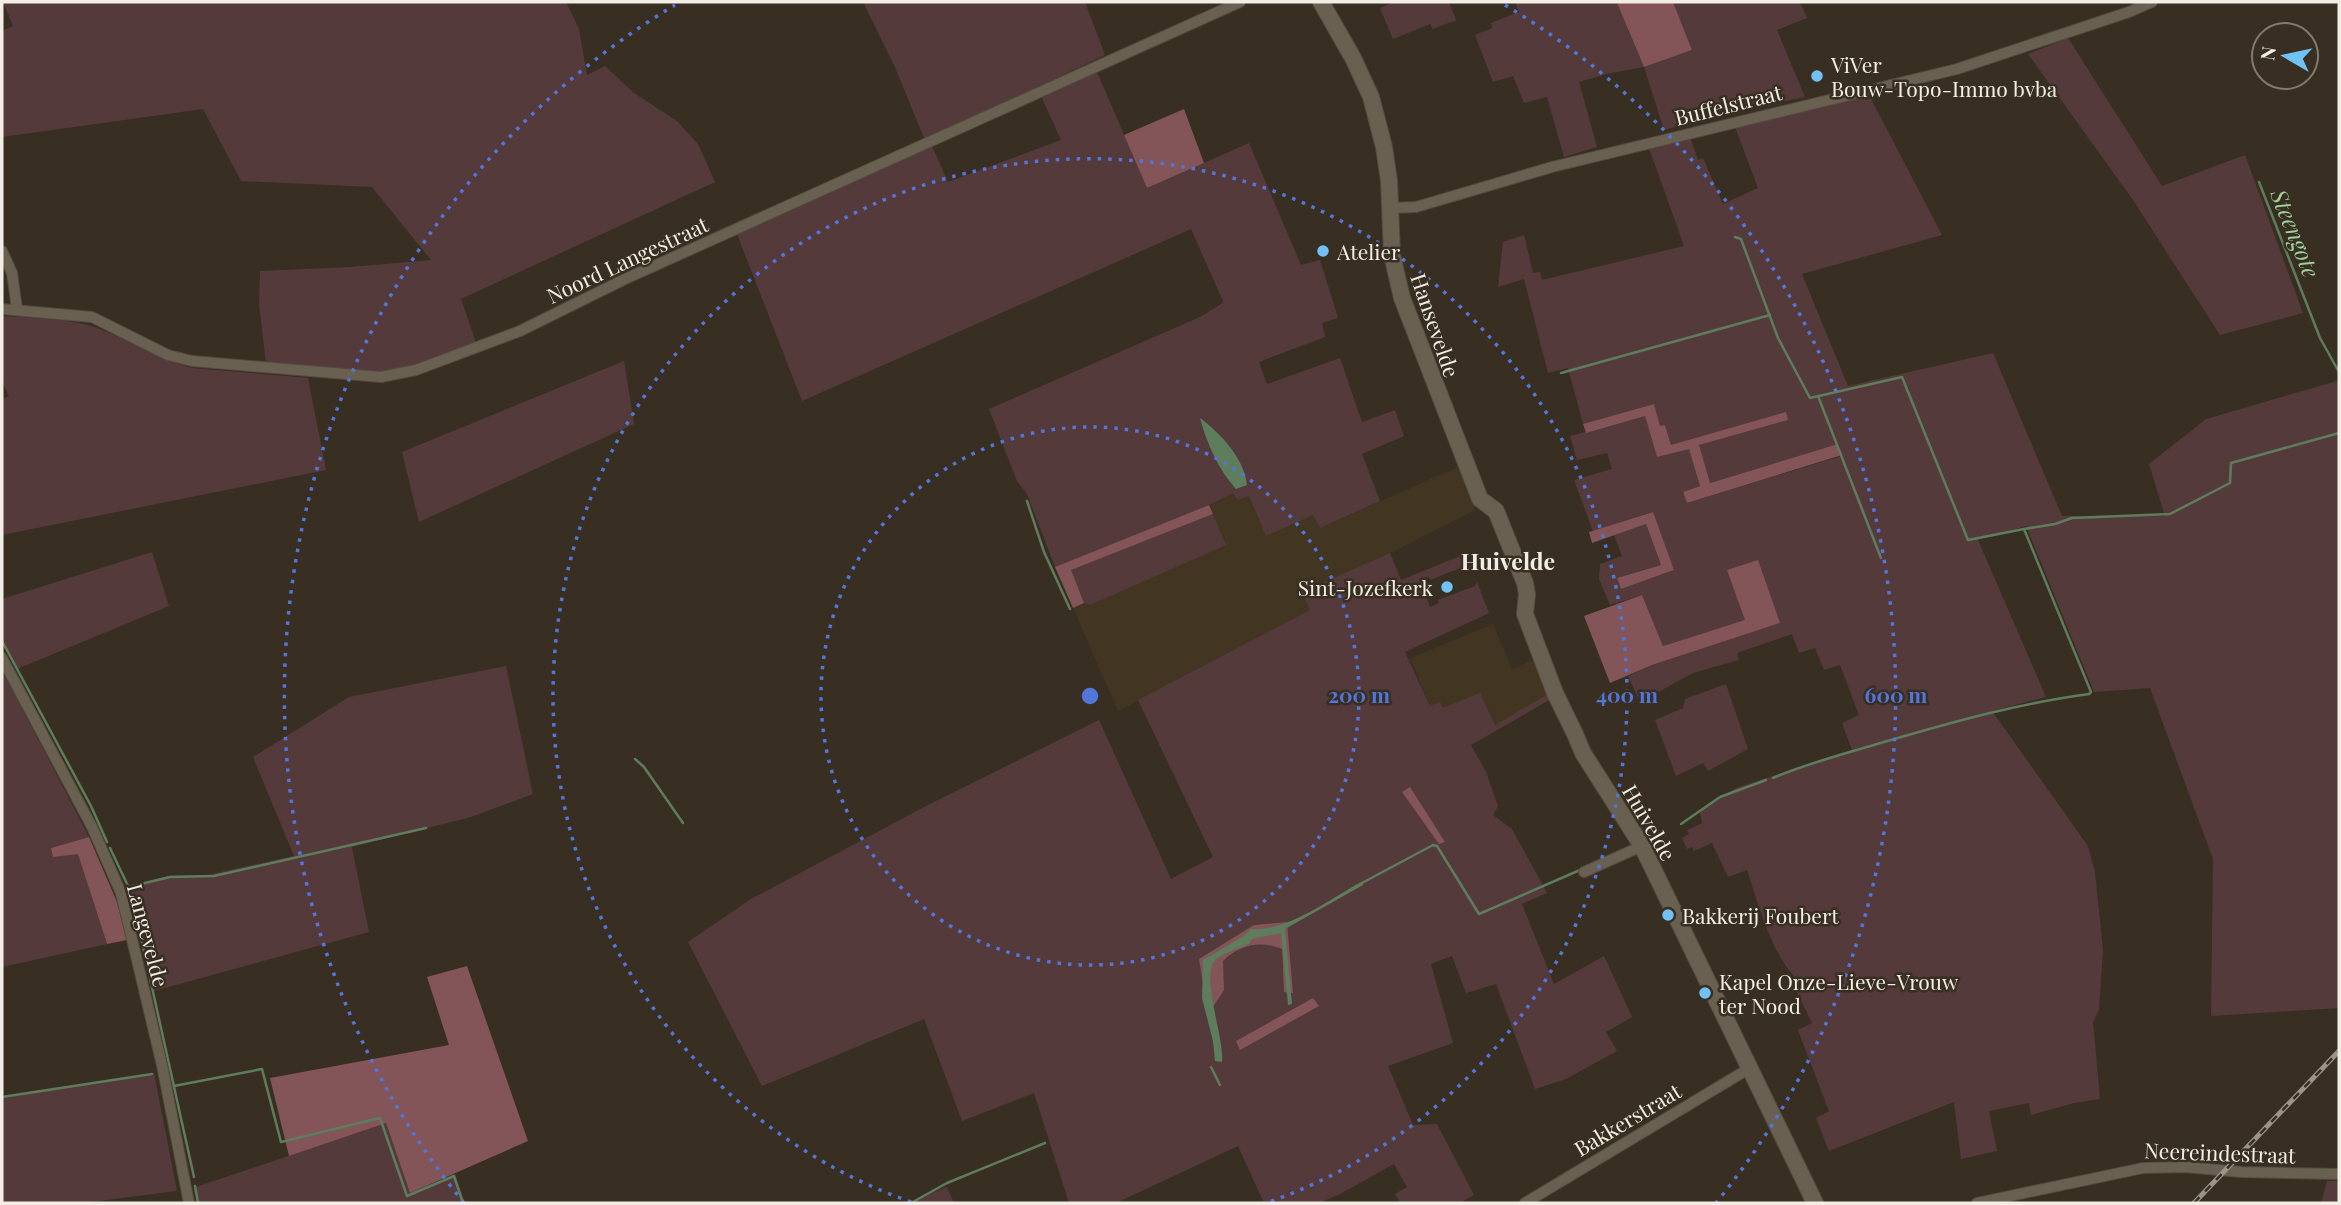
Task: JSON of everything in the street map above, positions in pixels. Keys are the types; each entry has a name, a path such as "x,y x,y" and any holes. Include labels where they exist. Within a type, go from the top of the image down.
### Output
{"street":[{"name":"Noord Langestraat","path":"2,309 92,317 168,355 192,361 381,377 416,370 520,331 625,279 1240,2"},
{"name":"Hansevelde","path":"1321,2 1353,58 1371,97 1384,148 1392,255 1402,298 1465,462"},
{"name":"Buffelstraat","path":"1390,208 1416,207 1552,167 1957,69 2152,2"},
{"path":"2,251 12,273 17,309"},
{"name":"Huivelde","path":"1465,462 1480,499 1496,511 1522,576 1527,594 1525,614 1555,693 1583,753 1642,846 1815,1203"},
{"name":"Langevelde","path":"2,658 92,827 121,893 162,1065 189,1203"},
{"path":"1584,873 1642,846"},
{"name":"Bakkerstraat","path":"1525,1203 1750,1068"},
{"name":"Neereindestraat","path":"1977,1203 2143,1168 2185,1167 2241,1172 2339,1174"}],"shaded area":[{"path":"3,2 566,2 579,29 587,75 605,66 634,93 677,121 698,144 715,182 461,299 476,343 408,367 385,372 266,363 259,304 260,271 431,260 372,187 241,181 203,109 2,137 2,31 13,26"},
{"path":"863,2 1085,2 1105,55 925,140 894,65"},
{"path":"1394,2 1449,2 1456,20 1433,29 1430,24 1393,39 1380,8"},
{"path":"1515,2 1620,2 1617,3 1644,67 1579,82 1597,147 1564,157 1547,97 1524,103 1513,76 1493,82 1475,35 1492,28 1491,23 1519,12"},
{"path":"1673,2 1800,2 1807,18 1777,30 1805,97 1717,115 1664,130 1644,67 1692,50"},
{"path":"1673,2 1692,50 1644,67 1617,3"},
{"path":"2068,38 2162,186 2245,155 2303,313 2220,335 2133,200 2028,54"},
{"path":"1097,72 1147,188 1249,143 1301,265 1320,260 1338,318 1322,323 1325,337 1259,362 1267,384 1340,358 1362,422 1395,410 1404,436 1362,454 1380,501 1320,528 1313,515 1266,536 1249,496 1238,500 1233,493 1055,567 1027,494 1017,481 989,409 1200,317 1221,304 1223,301 1191,229 802,401 737,234 932,146 948,182 1061,140 1042,98"},
{"path":"1869,95 1942,235 1802,274 1848,386 1993,353 2062,516 2165,516 2149,464 2206,419 2337,381 2339,384 2339,1008 2211,1016 2213,859 2150,688 2094,692 2026,526 1978,540 2046,697 1992,711 2088,846 2095,872 2103,950 2099,1010 2093,1022 2100,1099 2031,1115 2029,1103 1989,1111 1997,1151 1961,1159 1954,1102 1829,1151 1816,1118 1829,1111 1798,1030 1812,1023 1795,988 1805,981 1801,977 1796,979 1779,955 1766,927 1747,870 1728,877 1712,843 1694,851 1692,847 1687,849 1682,838 1689,834 1687,830 1702,823 1700,811 1736,788 1852,750 1842,723 1859,715 1840,665 1824,670 1815,648 1799,653 1792,634 1737,653 1739,660 1693,673 1640,702 1628,676 1652,665 1780,623 1746,620 1663,646 1642,595 1610,605 1599,579 1600,564 1622,556 1614,535 1646,524 1661,565 1617,578 1621,589 1674,570 1652,512 1593,531 1574,480 1612,469 1607,453 1577,460 1570,436 1645,416 1657,457 1689,448 1700,486 1683,492 1687,503 1841,456 1839,444 1710,483 1698,445 1788,420 1671,445 1665,426 1660,427 1654,404 1583,424 1568,368 1548,373 1524,279 1498,287 1503,242 1524,235 1533,273 1540,272 1542,280 1684,246 1649,148 1690,137 1698,160 1703,158 1723,204 1758,188 1735,127"},
{"path":"1184,109 1204,163 1147,188 1124,135"},
{"path":"2,316 51,319 88,325 192,368 308,378 326,470 2,535 2,399 9,396 2,381"},
{"path":"624,361 634,424 419,522 402,452"},
{"path":"1654,404 1660,426 1665,425 1671,445 1786,412 1788,420 1699,445 1710,483 1838,444 1842,455 1687,503 1683,492 1700,486 1689,449 1657,457 1645,416 1586,433 1583,424"},
{"path":"1200,418 1230,447 1241,465 1247,485 1236,489 1224,473 1210,447"},
{"path":"1458,467 1475,510 1390,553 1303,592 1311,610 1118,711 1073,608 1084,603 1090,605 1226,544 1209,505 1233,492 1249,496 1266,536 1313,514 1320,528"},
{"path":"1209,505 1213,514 1071,570 1084,603 1073,608 1055,567"},
{"path":"1653,512 1674,570 1621,589 1617,578 1661,565 1646,524 1592,543 1589,532"},
{"path":"1213,514 1226,545 1090,605 1084,603 1070,570"},
{"path":"152,552 169,606 17,669 2,641 2,599"},
{"path":"1390,553 1401,580 1465,554 1471,567 1465,570 1463,567 1430,580 1429,577 1419,580 1430,607 1439,603 1438,600 1475,586 1477,582 1489,613 1405,652 1430,706 1440,702 1443,708 1480,693 1495,725 1548,694 1551,699 1471,745 1486,772 1498,806 1493,815 1512,829 1547,893 1522,904 1554,984 1604,956 1632,1017 1606,1032 1617,1051 1566,1079 1535,1089 1496,984 1466,993 1452,956 1431,964 1453,1043 1388,1066 1413,1125 1437,1124 1474,1195 1459,1203 1400,1203 1395,1194 1407,1187 1394,1164 1319,1203 1264,1203 1238,1146 1116,1203 1069,1203 1034,1093 962,1121 924,1019 762,1086 688,942 751,899 928,805 1099,720 1171,879 1213,857 1138,700 1310,610 1302,592","holes":["1287,922 1284,992 1282,949 1250,945 1236,951 1223,962 1254,925"]},
{"path":"1758,560 1780,623 1652,665 1610,683 1584,616 1642,595 1663,646 1745,620 1727,570"},
{"path":"1493,624 1512,669 1534,660 1548,694 1495,725 1430,706 1412,662 1408,659"},
{"path":"506,666 533,794 471,817 352,847 369,932 154,991 128,887 168,876 207,875 294,856 253,757 349,697"},
{"path":"2,670 89,837 51,848 78,853 107,944 2,967"},
{"path":"1726,684 1748,749 1708,771 1703,763 1676,776 1655,720 1683,708 1685,699"},
{"path":"1410,787 1445,842 1439,844 1402,792"},
{"path":"89,837 117,902 127,940 107,944 78,854 53,857 51,848"},
{"path":"1361,882 1363,885 1285,929 1292,1004 1288,1005 1281,933 1252,939 1249,944 1215,960 1210,979 1222,1062 1215,1061 1202,998 1203,960 1251,929 1265,929 1293,920"},
{"path":"1287,922 1293,993 1284,992 1282,949 1265,945 1250,946 1236,951 1223,961 1224,990 1211,1010 1206,1001 1199,959 1254,925"},
{"path":"467,966 528,1141 410,1193 386,1123 289,1156 270,1078 449,1045 427,977"},
{"path":"1313,998 1319,1006 1240,1050 1236,1041"},
{"path":"154,1073 177,1191 83,1203 2,1203 2,1098"},
{"path":"386,1123 410,1193 455,1174 465,1203 198,1203 196,1187"},
{"path":"2327,1181 2339,1181 2339,1203 2321,1203"},
{"path":"947,1187 954,1203 907,1203"}],"waterway":[{"name":"Steengote","path":"2259,182 2320,338 2339,372"},
{"path":"1735,237 1741,239 1778,338 1810,398 1902,377 1968,540 2024,529 2091,692 1940,726 1816,762 1773,778"},
{"path":"1561,373 1770,315"},
{"path":"1818,396 1881,558"},
{"path":"2024,529 2072,518 2170,514 2230,483 2231,463 2339,433"},
{"path":"1027,501 1044,552 1070,609"},
{"path":"2,641 91,806 107,842"},
{"path":"635,759 644,767 683,823"},
{"path":"1681,824 1720,797 1766,780"},
{"path":"128,887 170,877 214,876 426,828"},
{"path":"1362,883 1433,845 1437,846 1479,914 1580,870"},
{"path":"110,848 129,888"},
{"path":"132,897 194,1177"},
{"path":"1211,1067 1220,1085"},
{"path":"174,1086 262,1069 281,1142 380,1118 407,1196 454,1176 463,1203"},
{"path":"2,1097 152,1074"},
{"path":"911,1203 947,1183 1045,1143"},
{"path":"195,1186 198,1203"}],"railway":[{"path":"2194,1203 2339,1051"}],"place":[{"name":"ViVer Bouw-Topo-Immo bvba","path":"1817,76"},
{"name":"Atelier","path":"1323,251"},
{"name":"Sint-Jozefkerk","path":"1447,587"},
{"name":"Bakkerij Foubert","path":"1668,915"},
{"name":"Kapel Onze-Lieve-Vrouw ter Nood","path":"1705,993"}],"district":[{"name":"Huivelde","path":"1508,560"}]}
